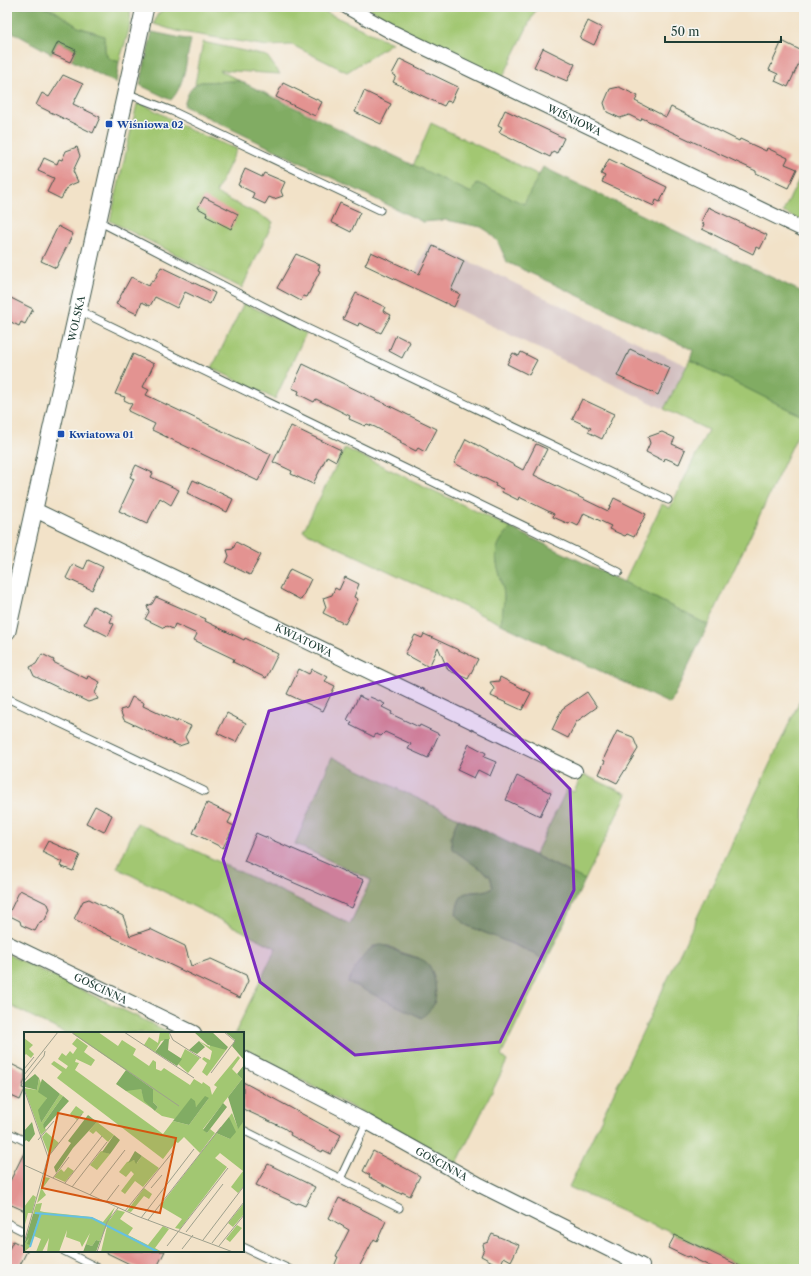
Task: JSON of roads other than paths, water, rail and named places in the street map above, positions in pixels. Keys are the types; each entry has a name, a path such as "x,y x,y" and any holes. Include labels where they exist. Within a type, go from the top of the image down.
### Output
{"street":[{"name":"WOLSKA","path":"7,631 145,7"},
{"name":"WIŚNIOWA","path":"347,7 390,31 804,230"},
{"name":"KWIATOWA","path":"34,509 575,771"},
{"name":"GOŚCINNA","path":"7,943 192,1032"},
{"name":"GOŚCINNA","path":"244,1059 367,1122 480,1185 642,1266"}],"lane":[{"path":"126,93 172,111 380,210"},
{"path":"98,221 298,324 668,500"},
{"path":"78,310 618,572"},
{"path":"7,698 204,791"},
{"path":"340,1179 367,1122"},
{"path":"244,1131 399,1208"},
{"path":"7,1132 24,1140"},
{"path":"7,1223 24,1232"},
{"path":"244,1247 289,1269"},
{"path":"66,1252 100,1269"}],"place":[{"name":"Wiśniowa 02","path":"109,124"},
{"name":"Kwiatowa 01","path":"61,434"}]}
